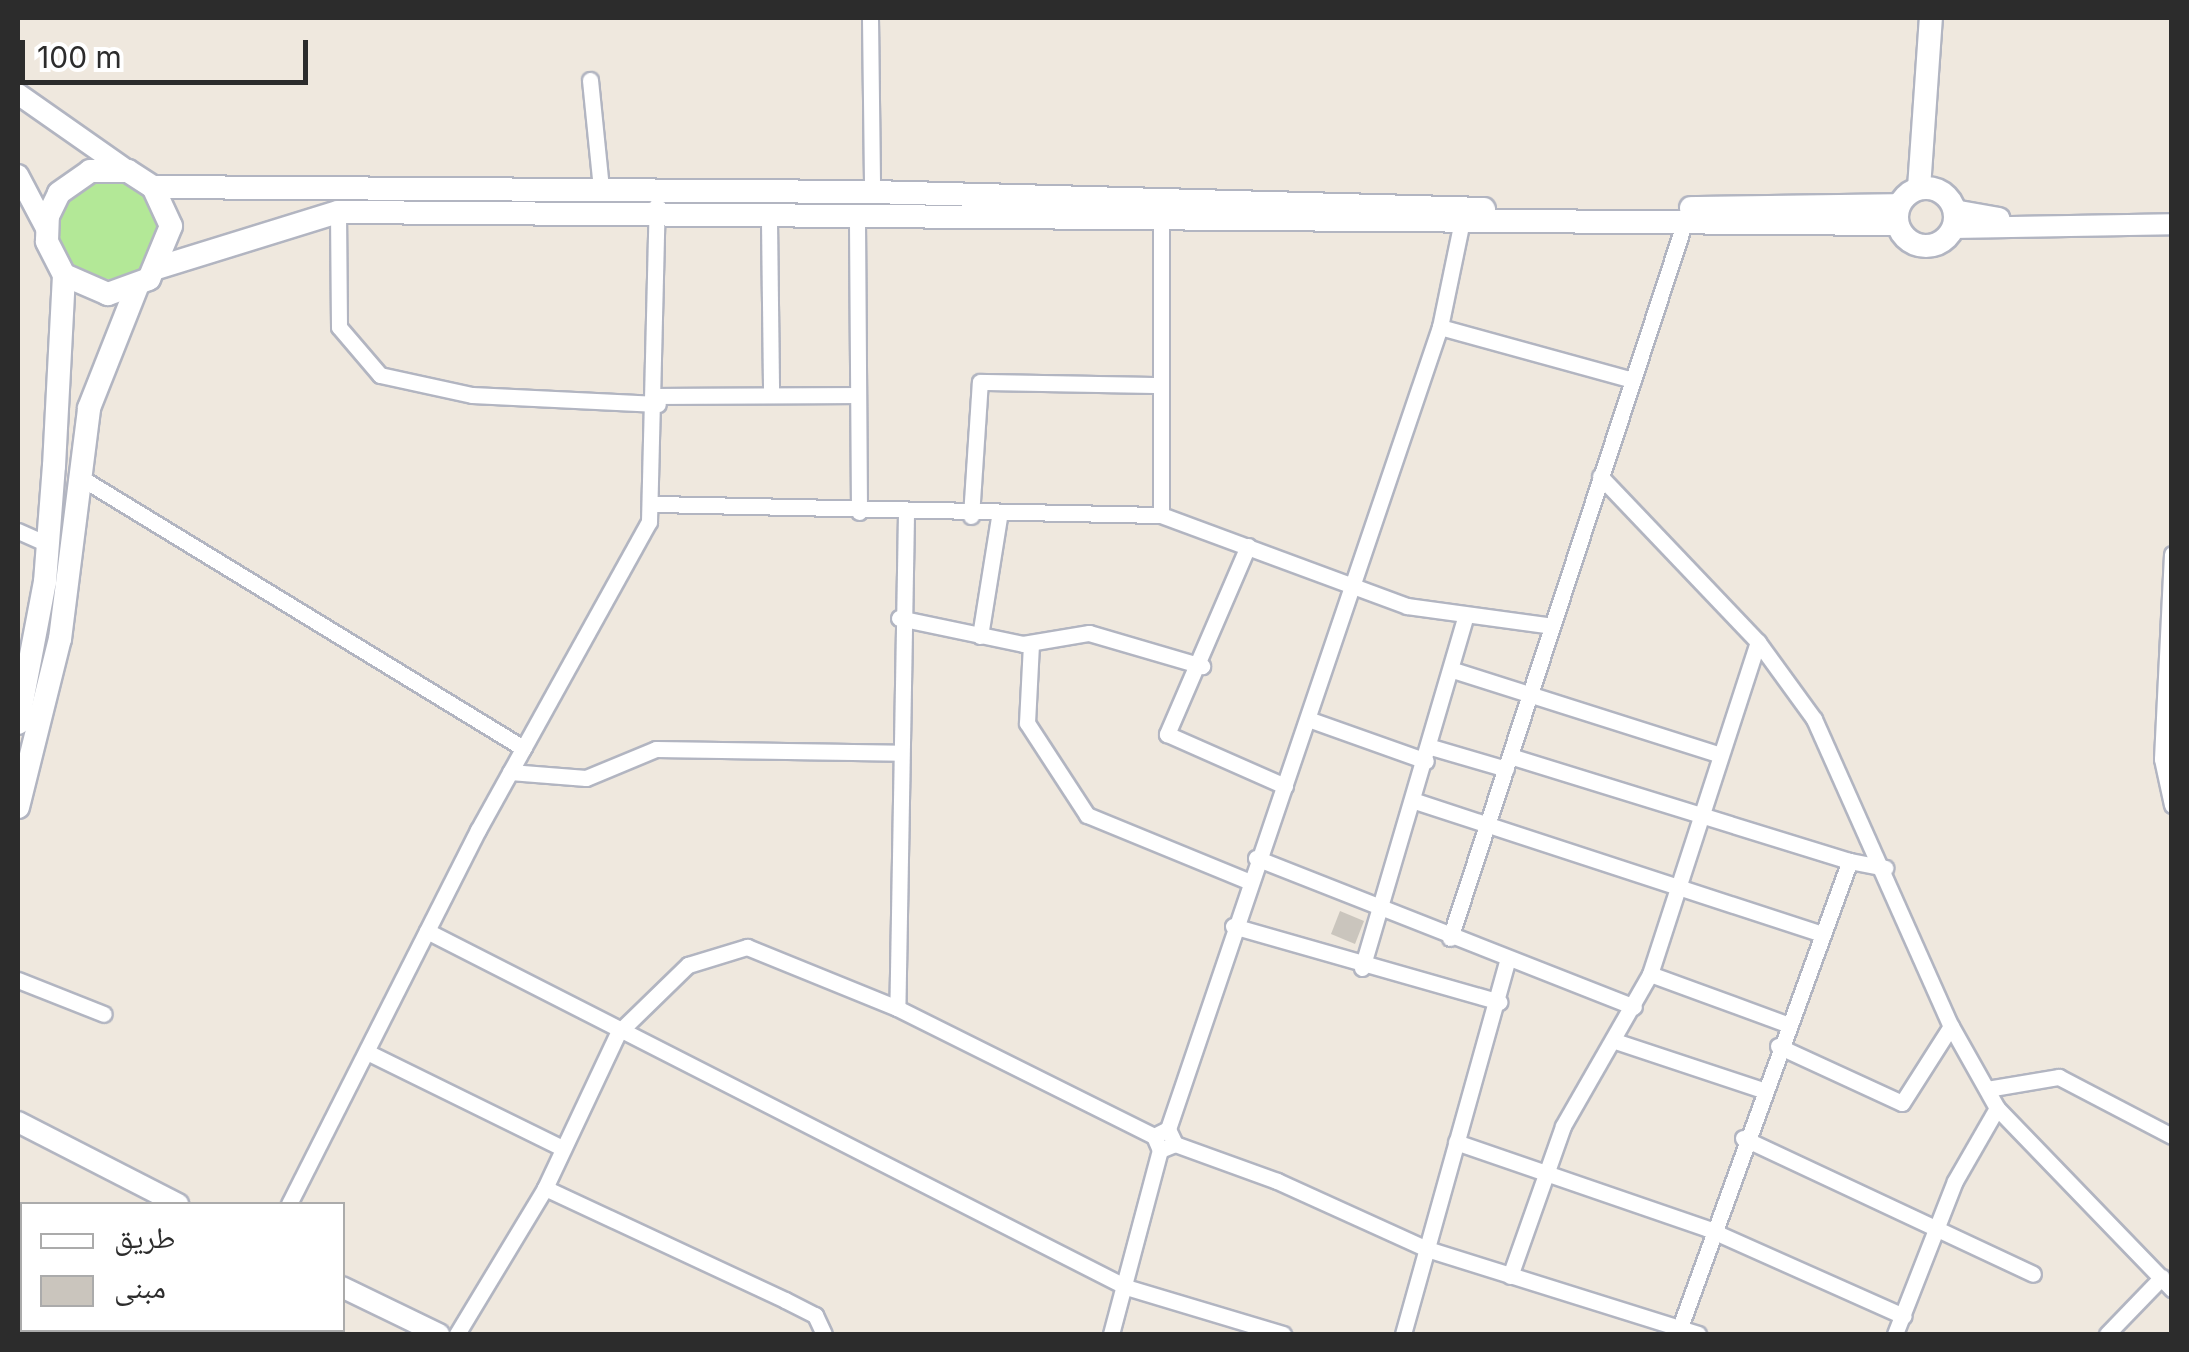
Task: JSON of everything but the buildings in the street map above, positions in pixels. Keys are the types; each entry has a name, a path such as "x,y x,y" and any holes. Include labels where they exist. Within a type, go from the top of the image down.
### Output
{"main road":[{"path":"1898,214 1924,246 1953,219 1928,189 1931,18"},
{"path":"18,723 47,544 64,275 46,228 68,184 90,171 128,171 153,188 171,226 160,267"},
{"path":"153,188 872,192 1684,224 1898,214 1928,189"},
{"path":"18,807 60,638 89,408 137,287 160,267 338,212 858,222 1898,214"},
{"path":"64,275 98,293 137,287"}],"street":[{"path":"870,18 872,192"},
{"path":"590,80 601,188"},
{"path":"18,94 128,171"},
{"path":"18,175 46,228"},
{"path":"290,1202 510,772 655,504 659,400 657,191"},
{"path":"338,212 339,326 380,375 472,395 659,400 771,394 858,395"},
{"path":"1111,1334 1164,1140 1232,926 1308,719 1350,584 1440,327 1463,216"},
{"path":"1953,219 2172,224"},
{"path":"768,220 771,394"},
{"path":"858,222 859,512"},
{"path":"1160,515 1161,222"},
{"path":"1450,938 1490,827 1546,625 1684,224"},
{"path":"1440,327 1633,380"},
{"path":"971,516 980,382 1160,385"},
{"path":"78,476 523,748"},
{"path":"1600,476 1758,642 1814,719 1885,868 1951,1026 1997,1108 2167,1283 2107,1334"},
{"path":"655,504 998,518 1160,515 1350,584 1465,618 1546,625"},
{"path":"897,1008 899,618 906,514"},
{"path":"980,636 998,518"},
{"path":"18,531 47,544"},
{"path":"1248,546 1202,666 1168,736 1284,786"},
{"path":"2172,554 2162,759 2172,804"},
{"path":"899,618 1031,644 1089,632 1202,666"},
{"path":"1362,968 1376,910 1415,801 1465,618"},
{"path":"1510,1276 1572,1109 1618,1042 1650,974 1718,754 1758,642"},
{"path":"1031,644 1027,723 1087,815 1248,882"},
{"path":"1453,670 1718,754"},
{"path":"1308,719 1428,754 1508,763 1885,868"},
{"path":"510,772 586,778 656,750 901,753"},
{"path":"1415,801 1678,892 1822,934"},
{"path":"1256,858 1506,964 1634,1008"},
{"path":"1679,1330 1708,1229 1850,861"},
{"path":"1232,926 1362,968 1499,1002"},
{"path":"427,931 618,1033 1126,1288 1283,1334"},
{"path":"457,1334 544,1188 618,1033 665,982 724,947 747,948 897,1008 1164,1140 1428,1249 1698,1334"},
{"path":"1404,1334 1499,1002 1506,964"},
{"path":"1650,974 1787,1024"},
{"path":"18,980 104,1014"},
{"path":"1778,1046 1902,1103 1951,1026"},
{"path":"1618,1042 1762,1090"},
{"path":"367,1052 562,1148"},
{"path":"1986,1090 2059,1077 2170,1130"},
{"path":"1896,1334 1938,1224 1997,1108"},
{"path":"18,1122 174,1202"},
{"path":"1743,1138 1938,1224 2033,1274"},
{"path":"1456,1142 1547,1170 1708,1229 1904,1316"},
{"path":"544,1188 785,1300 815,1316 824,1334"},
{"path":"345,1288 439,1334"}],"green space":[{"path":"109,179 137,187 151,201 159,229 151,257 137,271 109,279 81,271 67,257 59,229 67,201 81,187"}]}
